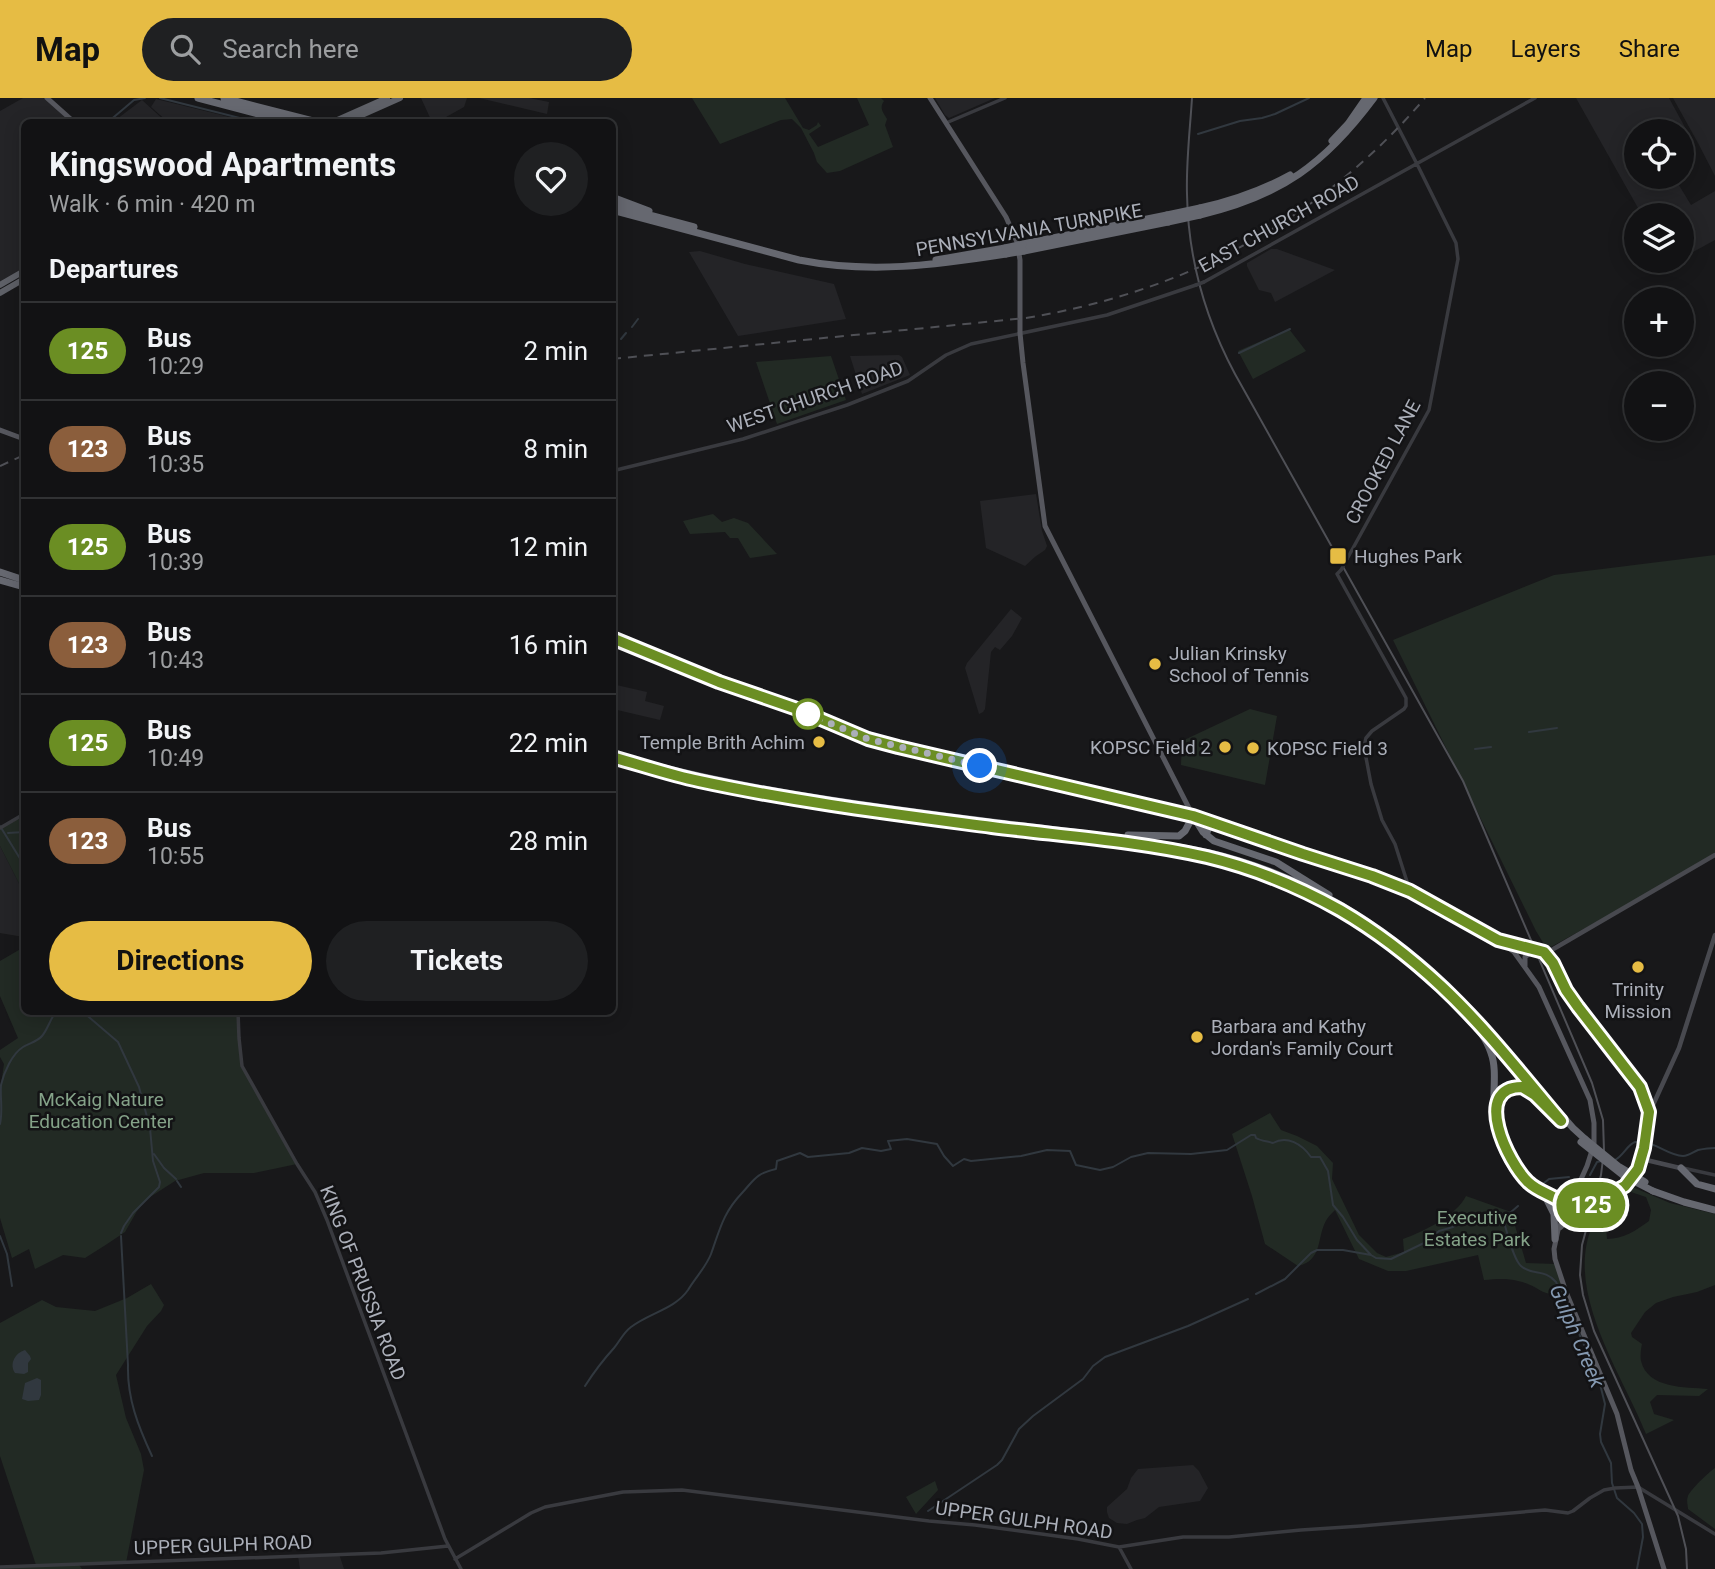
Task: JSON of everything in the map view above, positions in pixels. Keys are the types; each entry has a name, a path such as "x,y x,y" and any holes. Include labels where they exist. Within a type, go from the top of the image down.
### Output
{"highway":[{"path":"198,98 278,119"},
{"path":"224,98 305,119"},
{"path":"348,119 387,98"},
{"path":"348,119 400,98"},
{"name":"PENNSYLVANIA TURNPIKE","path":"1200,212 1266,187 1297,170 1338,136 1366,98"},
{"name":"PENNSYLVANIA TURNPIKE","path":"616,209 799,260 870,268 924,266 1231,207 1281,186 1305,170 1342,138 1374,98"},
{"path":"616,199 683,224"},
{"name":"PENNSYLVANIA TURNPIKE","path":"616,209 805,257 865,263 916,262 1005,251"},
{"path":"0,285 21,273"},
{"path":"0,293 21,281"},
{"path":"0,572 21,579"},
{"path":"0,580 21,586"},
{"path":"616,756 760,789 1176,846 1213,854 1277,874 1344,906"},
{"path":"616,756 700,781 808,801 1142,845 1222,861 1263,875 1301,890 1340,911 1395,948 1441,986 1561,1121"},
{"path":"1044,828 1175,837 1184,832 1193,816 1206,835 1219,843 1282,865 1375,926 1448,986 1583,1141"},
{"path":"1206,835 1209,827 1220,825"},
{"path":"1458,1004 1475,1025 1494,1062 1497,1133 1511,1168 1525,1185 1567,1207"},
{"path":"1567,1207 1539,1191 1528,1181 1516,1167 1499,1133 1497,1099 1508,1089 1522,1087 1535,1095 1583,1141 1654,1189 1715,1208"},
{"path":"1681,1168 1702,1187 1715,1189"},
{"path":"1693,1180 1694,1170"},
{"path":"1544,1197 1553,1210 1555,1239"}],"main road":[{"path":"47,98 71,119"},
{"path":"930,98 1006,217 1015,237 1020,260 1020,333 1045,526 1193,816"},
{"path":"0,430 21,438"},
{"path":"616,640 868,739 1193,816 1372,876 1410,891 1498,940 1514,953 1539,987 1590,1100 1594,1144 1555,1239 1556,1264 1617,1414 1631,1470 1664,1569"},
{"path":"1498,940 1544,952 1555,948 1715,855"},
{"path":"1558,1230 1579,1211 1625,1186 1638,1169 1649,1112 1679,1048 1715,935"},
{"path":"1514,953 1517,948 1523,946"},
{"path":"1514,953 1532,949"},
{"path":"1525,966 1525,957 1532,949"},
{"path":"1642,1159 1681,1168"},
{"path":"1576,1190 1576,1203 1586,1208"},
{"path":"1567,1207 1579,1211"}],"street":[{"path":"946,123 1005,98"},
{"name":"CROOKED LANE","path":"1383,98 1456,243 1458,252 1432,403 1337,574 1406,698 1404,709 1372,732 1366,738 1364,747 1382,820 1395,844 1410,891"},
{"name":"EAST CHURCH ROAD","path":"1020,333 1107,315 1204,282 1535,98"},
{"name":"WEST CHURCH ROAD","path":"616,470 743,439 839,407 908,382 959,349 1020,333"},
{"path":"1,827 21,816"},
{"path":"1553,963 1555,948"},
{"path":"1544,952 1578,1007 1640,1087 1649,1112"},
{"name":"KING OF PRUSSIA ROAD","path":"238,1015 242,1066 315,1192 447,1546 461,1569"},
{"path":"1681,1168 1715,1175"},
{"path":"1638,1487 1715,1534"},
{"name":"UPPER GULPH ROAD","path":"456,1559 531,1513 550,1505 623,1492 682,1490 979,1525 1119,1547 1183,1537 1229,1537 1545,1510 1568,1513 1604,1490 1638,1487"},
{"name":"UPPER GULPH ROAD","path":"0,1567 380,1553 447,1546"},
{"path":"1119,1547 1131,1569"}],"shaded area":[{"path":"23,98 43,98 52,102 71,119 21,119 21,273 0,285 0,111"},
{"path":"421,98 467,98 464,107 442,119 431,119"},
{"path":"479,98 529,98 549,102 547,114"},
{"path":"935,98 995,98 949,118"},
{"path":"1576,98 1669,98 1680,119 1624,119 1624,183"},
{"path":"1673,98 1715,98 1715,176 1694,136 1694,119 1685,119"},
{"path":"156,99 237,119 165,119 151,107"},
{"path":"142,100 163,119 117,119"},
{"path":"1627,189 1681,189 1690,203 1635,203"},
{"path":"1715,191 1715,240 1694,251 1694,203"},
{"path":"1271,249 1335,270 1275,302 1271,293 1259,290 1247,266 1247,263"},
{"path":"700,251 834,284 846,319 738,336 689,252"},
{"path":"899,355 910,375 862,394 850,356"},
{"path":"1036,494 1047,546 1045,550 1025,566 986,548 980,501"},
{"path":"1011,609 1022,618 1000,650 995,647 991,652 985,709 979,714 965,668"},
{"path":"616,685 647,692 645,701 664,706 660,720 616,710"},
{"path":"0,846 21,887 21,936 0,933"},
{"path":"25,1350 31,1359 28,1372 15,1373 14,1359"},
{"path":"37,1378 41,1380 39,1400 22,1399 25,1383"},
{"path":"1193,1465 1208,1488 1200,1501 1159,1507 1145,1518 1127,1524 1117,1523 1109,1518 1107,1507 1127,1489 1138,1469"},
{"path":"339,1554 344,1569 300,1569 298,1556"}],"green space":[{"path":"692,98 785,98 803,128 809,130 818,122 821,126 809,134 818,147 869,125 857,98 881,98 884,101 882,110 887,119 885,125 893,147 840,171 827,173 817,162 801,128 792,119 781,120 720,144"},
{"path":"1289,329 1306,351 1253,379 1238,351"},
{"path":"831,356 846,400 777,424 756,362"},
{"path":"713,514 722,522 734,518 748,523 777,554 750,558 738,538 730,538 725,532 690,534 683,521"},
{"path":"1715,555 1715,857 1547,949 1393,640 1554,575"},
{"path":"1250,709 1277,716 1265,785 1181,765 1182,741"},
{"path":"18,818 21,823 21,887 0,846 0,828"},
{"name":"McKaig Nature Education Center","path":"21,949 21,1015 238,1015 242,1066 297,1164 254,1173 204,1173 175,1181 147,1199 125,1232 85,1258 63,1255 35,1269 29,1249 12,1258 0,1218 0,1091 4,1064 0,1050 18,1038 0,996 0,961"},
{"name":"Executive Estates Park","path":"1270,1113 1281,1130 1317,1146 1333,1163 1332,1179 1359,1235 1377,1253 1386,1257 1404,1252 1403,1239 1447,1216 1466,1196 1511,1212 1526,1263 1556,1264 1566,1292 1547,1293 1510,1279 1484,1280 1478,1255 1406,1271 1388,1271 1359,1259 1335,1210 1324,1226 1316,1253 1312,1259 1298,1266 1265,1244 1232,1134"},
{"path":"1630,1186 1670,1203 1715,1214 1715,1285 1656,1303 1645,1312 1631,1333 1632,1337 1642,1344 1641,1361 1651,1377 1668,1385 1708,1389 1699,1396 1657,1395 1650,1402 1654,1414 1674,1420 1646,1434 1599,1331 1585,1276 1586,1250 1593,1224 1606,1227 1607,1239 1613,1239 1635,1231 1649,1221 1651,1210 1646,1197 1631,1192 1615,1195"},
{"path":"151,1284 164,1305 147,1326 116,1375 126,1418 141,1454 144,1470 126,1563 79,1565 82,1569 0,1569 36,1565 0,1456 0,1323 42,1300 56,1307 95,1311 127,1298"},
{"path":"1715,1468 1715,1529 1688,1509 1687,1501 1692,1489"},
{"path":"935,1481 938,1490 916,1514 906,1497"}],"waterway":[{"path":"112,119 134,100 145,98"},
{"path":"160,98 244,119"},
{"path":"1198,134 1275,114 1309,98"},
{"path":"632,327 638,319"},
{"path":"1239,353 1290,329"},
{"path":"621,339 626,333"},
{"path":"1529,732 1557,728"},
{"path":"1475,749 1491,747"},
{"path":"0,826 21,860"},
{"path":"8,833 21,832"},
{"path":"0,1124 1,1085 9,1064 19,1050 42,1036 54,1015"},
{"path":"86,1015 118,1042 139,1087 150,1128 153,1161 160,1182 159,1187 133,1213 121,1233"},
{"path":"585,1386 628,1329 676,1302 688,1290 709,1259 726,1214 753,1181 759,1175 776,1169 777,1161 800,1153 808,1157 849,1153 862,1148 881,1151 891,1149 888,1141 907,1139 937,1144 953,1166 964,1159 971,1161 1021,1156 1047,1150 1070,1151 1076,1165 1100,1170 1148,1153 1191,1154 1227,1150 1251,1135 1273,1143 1289,1140 1303,1148 1311,1157 1320,1157 1328,1171 1333,1205 1371,1255"},
{"name":"Gulph Creek","path":"1615,1160 1630,1145 1641,1141 1683,1156 1698,1150 1715,1148"},
{"path":"154,1154 176,1179"},
{"name":"Gulph Creek","path":"1590,1175 1597,1162 1602,1161"},
{"name":"Gulph Creek","path":"1544,1183 1549,1179 1569,1177"},
{"path":"177,1181 181,1187"},
{"name":"Gulph Creek","path":"1518,1206 1503,1219 1515,1257 1525,1269 1547,1275 1556,1282 1598,1376 1605,1404 1601,1442 1611,1463 1612,1483 1617,1498 1642,1524 1643,1537 1637,1569"},
{"path":"1256,1294 1285,1279 1317,1250 1343,1250 1391,1259 1464,1219 1478,1215 1503,1219"},
{"path":"0,1236 7,1254 12,1286"},
{"path":"121,1236 129,1389 138,1423 152,1456"},
{"path":"928,1511 997,1465 1019,1429 1083,1379 1093,1366 1105,1357 1188,1326 1248,1299"}],"tram line":[{"path":"1192,98 1187,170 1188,218 1200,287 1215,331 1235,374 1463,781 1592,1083 1603,1120 1604,1151 1601,1175 1582,1245 1580,1275 1583,1295 1594,1331 1678,1516 1686,1549 1687,1569"}],"railway":[{"path":"616,359 1026,318 1084,306 1140,290 1194,269 1245,244 1294,215 1341,181 1384,142 1425,98"},
{"path":"0,466 21,456"}],"bus line":[{"name":"125","path":"616,640 868,739 1193,816 1372,876 1410,891 1498,940 1544,952 1578,1007 1640,1087 1649,1112 1642,1159 1625,1186 1579,1211 1539,1191 1516,1167 1499,1133 1497,1099 1508,1089 1522,1087 1535,1095 1561,1121 1441,986 1367,928 1301,890 1222,861 1190,854 1142,845 861,810 700,781 616,758"}],"place":[{"name":"Hughes Park","path":"1338,556"},
{"name":"Julian Krinsky School of Tennis","path":"1155,664"},
{"name":"Temple Brith Achim","path":"819,742"},
{"name":"KOPSC Field 2","path":"1225,747"},
{"name":"KOPSC Field 3","path":"1253,748"},
{"name":"Trinity Mission","path":"1638,967"},
{"name":"Barbara and Kathy Jordan's Family Court","path":"1197,1037"}],"route":[{"path":"808,714 868,739 980,766"}]}
